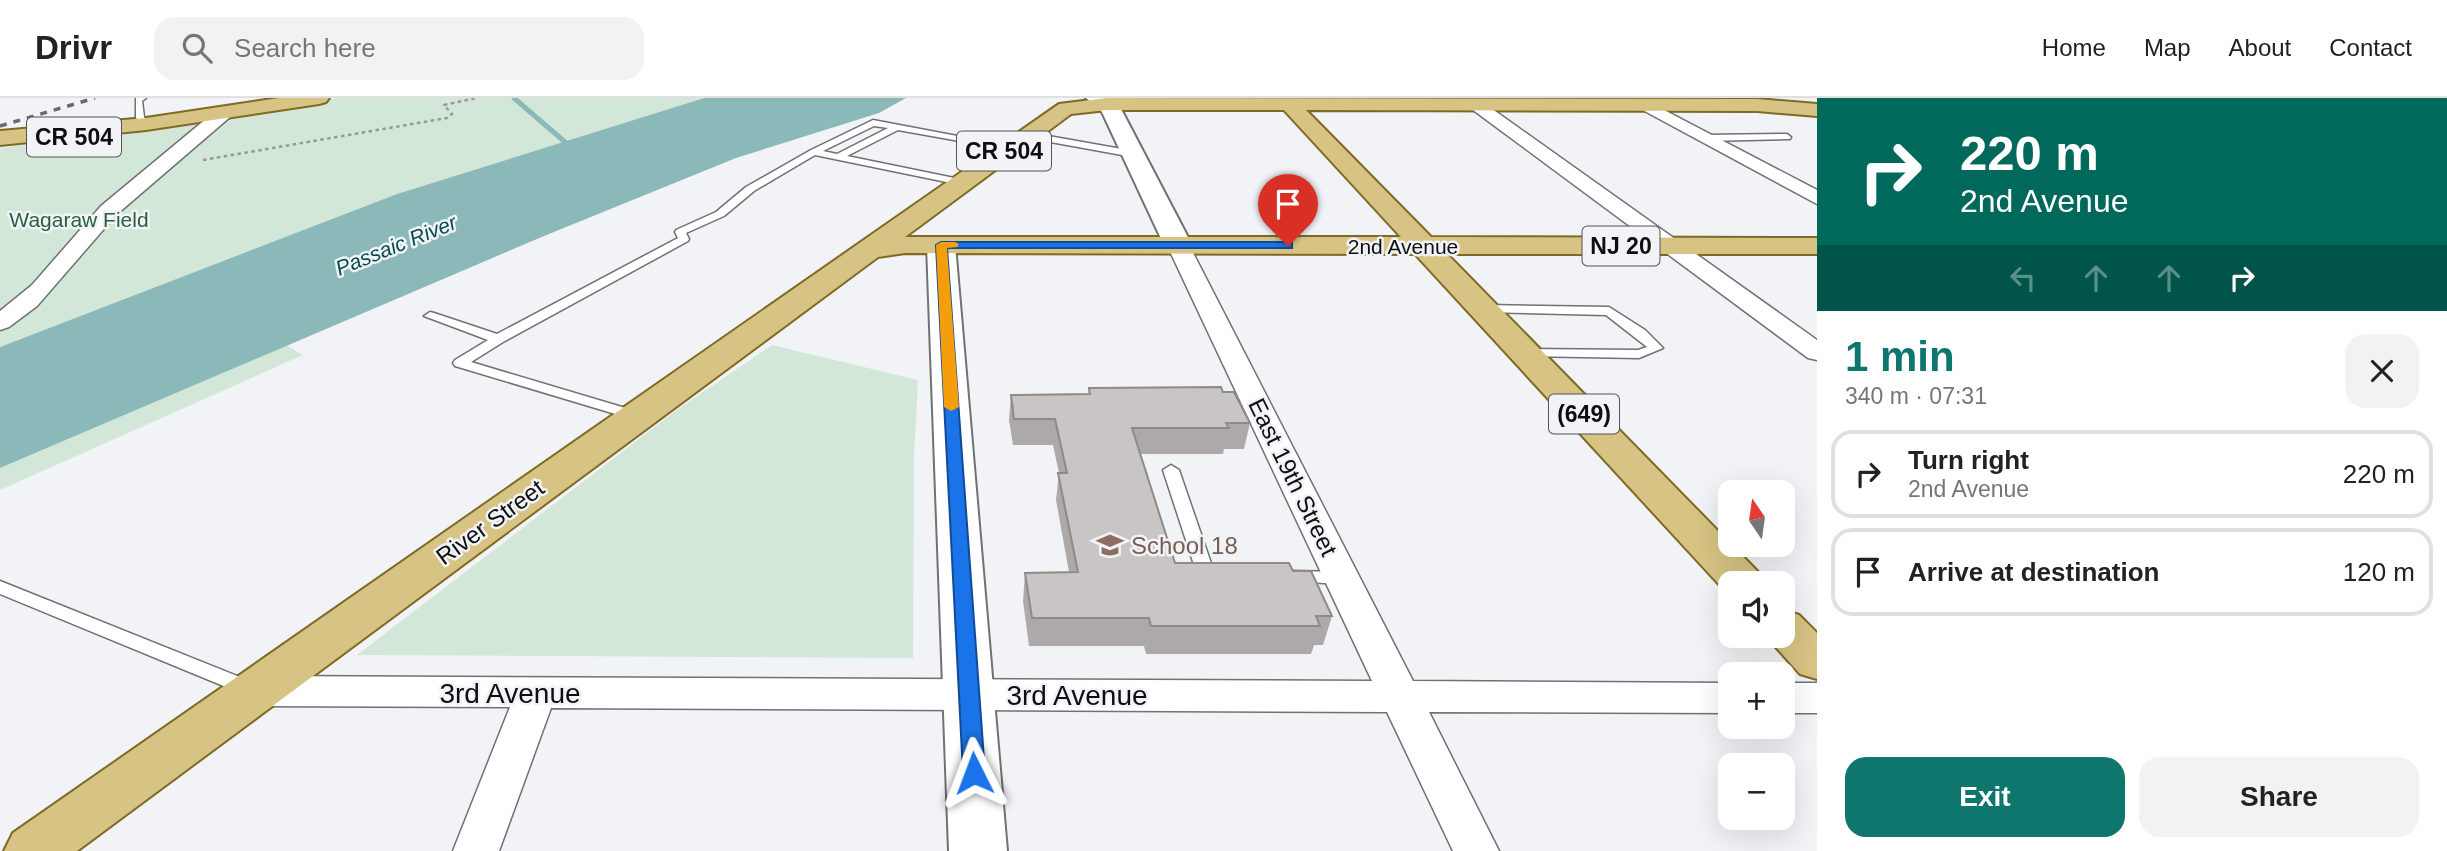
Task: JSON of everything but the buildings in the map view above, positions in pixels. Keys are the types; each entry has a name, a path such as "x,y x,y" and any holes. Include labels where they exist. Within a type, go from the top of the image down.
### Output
{"main road":[{"name":"CR 504","path":"0,138 146,124 318,98"},
{"path":"1656,103 1711,98"},
{"path":"1760,98 1817,109"},
{"path":"1066,104 1074,106 1101,101 1232,104 1257,101 1290,104 1656,103 1817,109"},
{"name":"River Street","path":"33,851 1066,104"},
{"name":"(649)","path":"1290,104 1731,571"},
{"name":"CR 504","path":"0,145 126,130 146,124"},
{"name":"CR 504","path":"941,245 936,209 954,187"},
{"name":"2nd Avenue","path":"864,252 889,246 941,245 1817,246"},
{"path":"1795,639 1817,662"}],"street":[{"path":"1136,98 1232,104"},
{"name":"East 19th Street","path":"1101,101 1133,154 1476,851"},
{"path":"1656,103 1706,138 1817,198"},
{"path":"1475,104 1817,352"},
{"path":"0,322 31,301 62,267 92,227 158,167 224,113"},
{"path":"941,245 978,851"},
{"name":"3rd Avenue","path":"255,691 1718,698"},
{"path":"476,851 536,694"},
{"path":"1795,698 1817,698"}],"lane":[{"path":"142,98 138,100 140,118 146,124"},
{"path":"637,416 460,362 684,239 680,232 720,214 750,189 814,152 873,123 1133,154"},
{"path":"838,157 897,127"},
{"path":"1706,138 1787,138"},
{"path":"814,152 954,187"},
{"path":"1485,309 1609,312 1640,333 1656,348 1639,354 1525,352"},
{"path":"430,316 498,339"},
{"path":"1171,470 1206,574 1234,575"},
{"path":"1275,576 1343,578"},
{"path":"0,587 255,691"}],"path":[{"path":"158,167 447,118 452,114 444,105 476,98"}],"green space":[{"name":"Wagaraw Field","path":"338,98 704,98 397,194 0,347 0,148 196,123"},
{"path":"286,345 303,355 0,490 0,468"},
{"path":"772,345 918,380 914,456 913,658 357,655 678,409"}],"water":[{"name":"Passaic River","path":"704,98 906,98 879,113 736,158 544,236 0,468 0,347 397,194"}],"waterway":[{"path":"514,98 565,142"}],"railway":[{"path":"0,126 95,98"}],"slow traffic":[{"path":"951,407 941,245 954,245"}],"place":[{"name":"School 18","path":"1110,545"}],"route":[{"path":"974,773 941,245 1288,246"}]}
